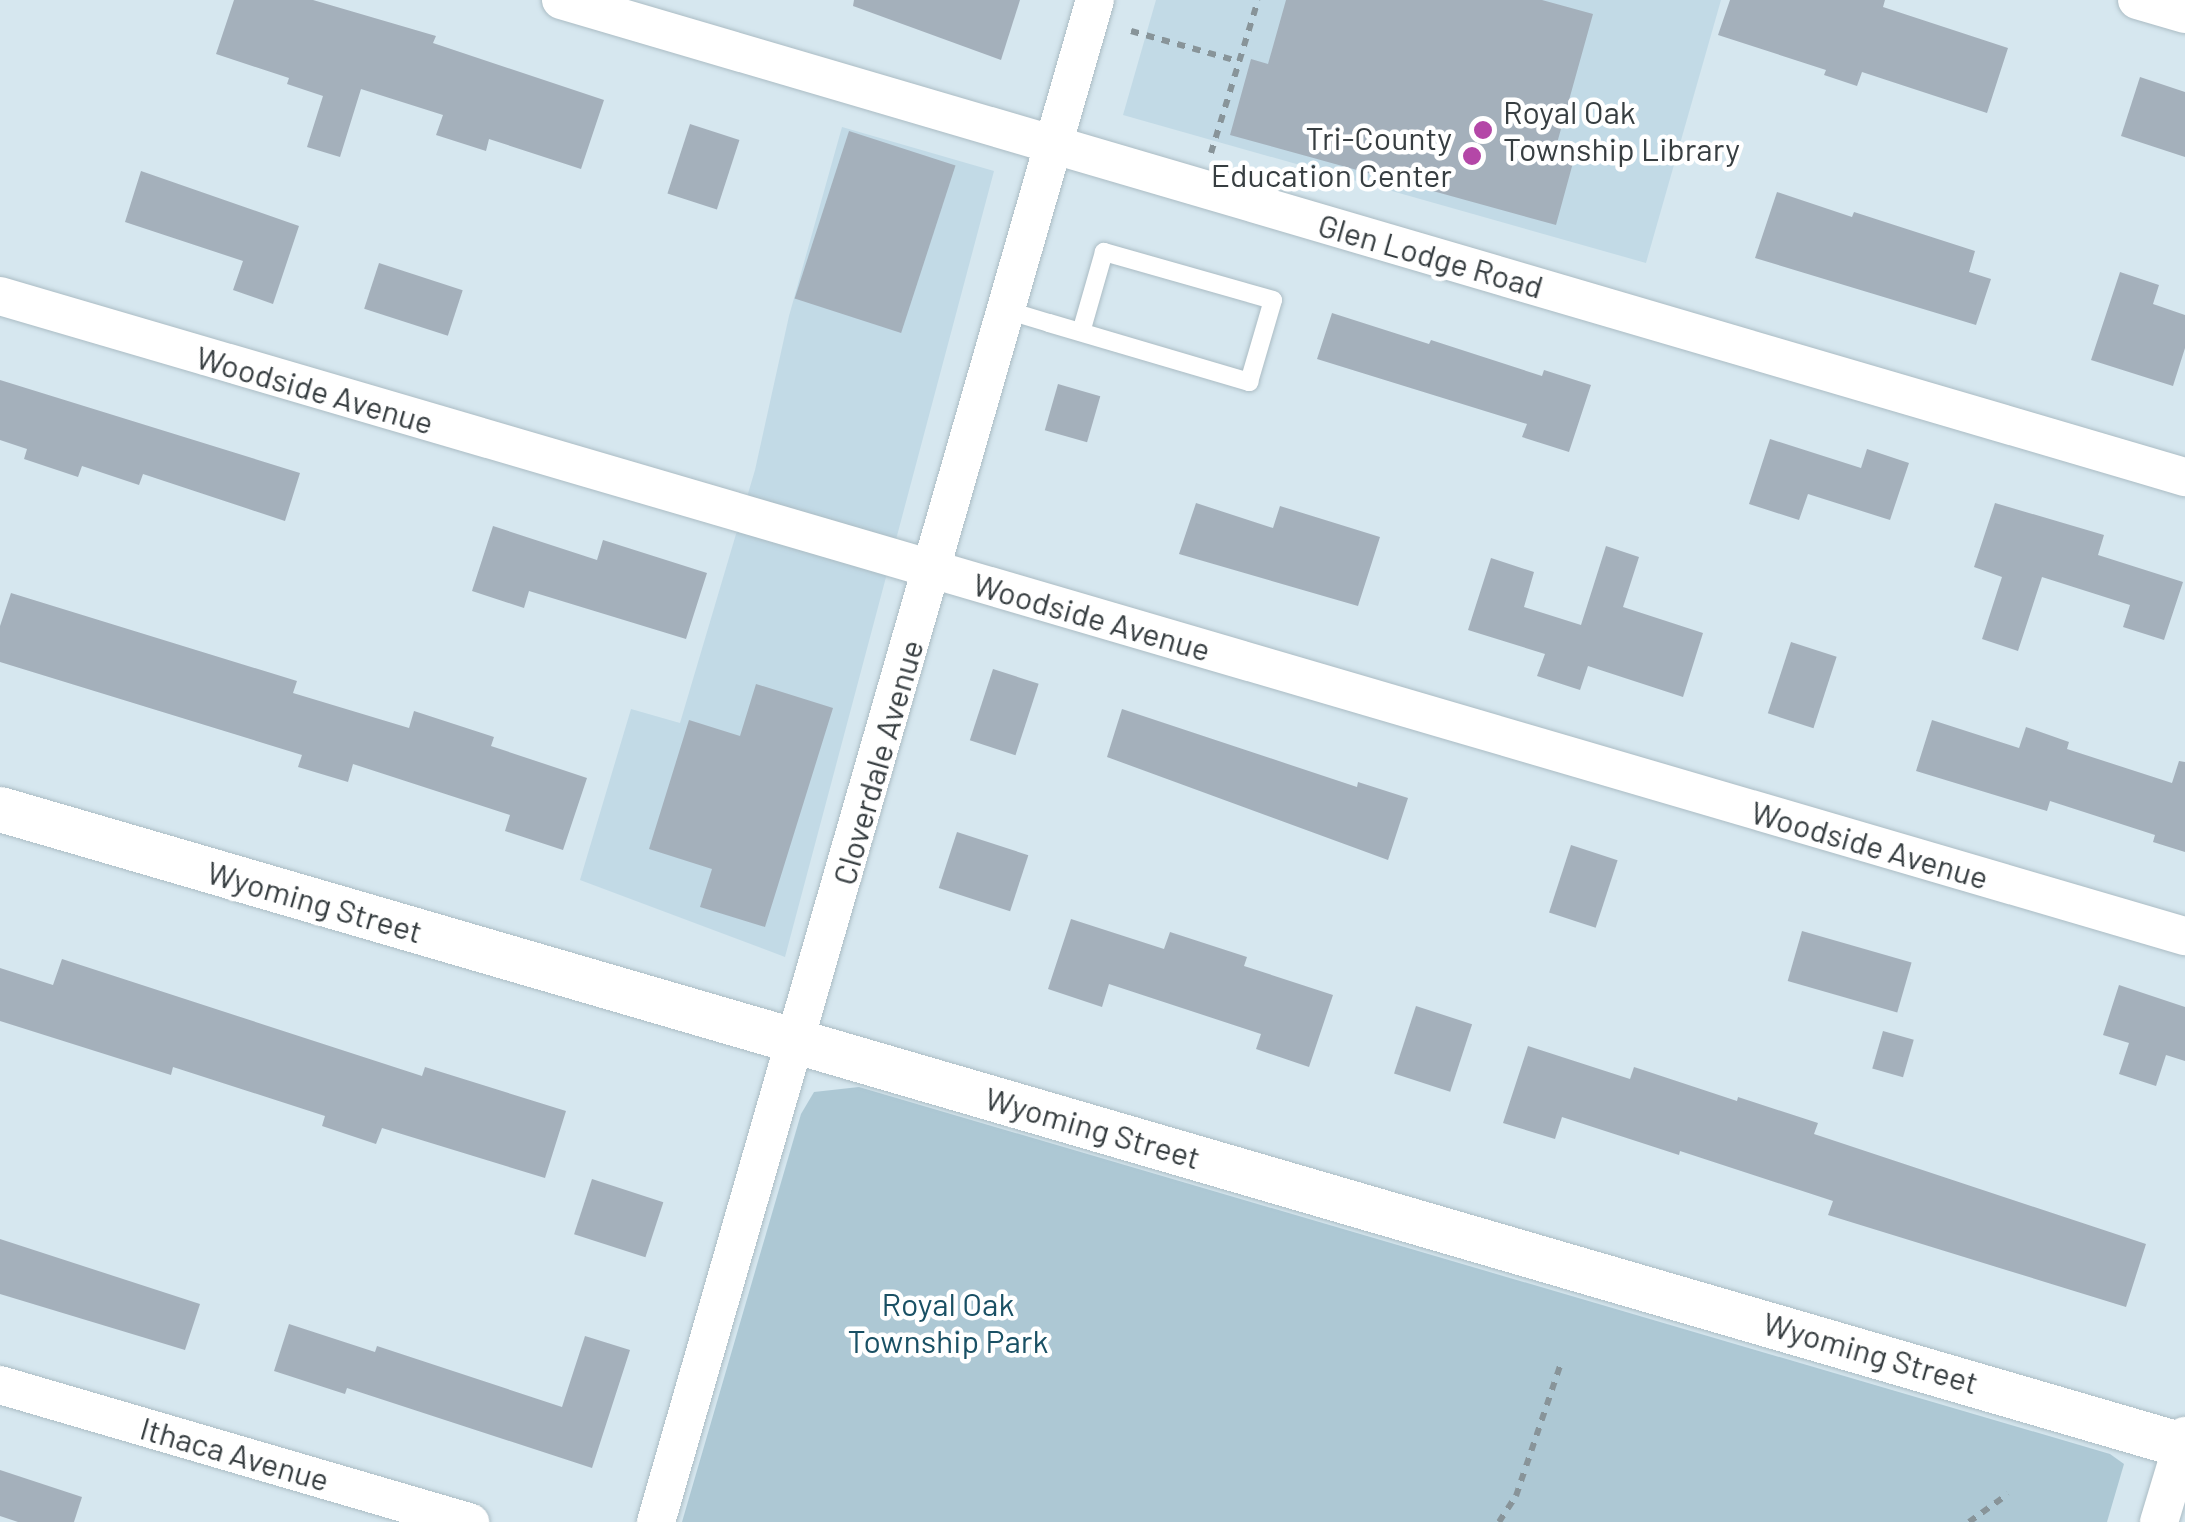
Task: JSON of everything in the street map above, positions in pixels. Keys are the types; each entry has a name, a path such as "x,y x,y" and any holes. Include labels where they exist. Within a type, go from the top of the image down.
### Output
{"street":[{"name":"Glen Lodge Road","path":"561,0 2185,476"},
{"name":"Cloverdale Avenue","path":"656,1522 1095,0"},
{"path":"2136,0 2185,14"},
{"name":"Woodside Avenue","path":"0,296 2185,936"},
{"name":"Wyoming Street","path":"0,808 2184,1442"},
{"name":"Ithaca Avenue","path":"0,1385 470,1522"},
{"path":"2159,1522 2184,1442"}],"lane":[{"path":"1006,310 1249,382 1273,300 1104,252 1081,332"}],"path":[{"path":"1211,153 1258,0"},
{"path":"1130,31 1238,61"},
{"path":"1499,1522 1516,1496 1561,1363"},
{"path":"1969,1522 2008,1494"}],"shaded area":[{"name":"Tri-County Education Center","path":"1156,0 1721,0 1646,263 1123,115"},
{"path":"842,127 994,171 785,957 580,880 631,709 680,723 755,470 789,316"}],"green space":[{"name":"Royal Oak Township Park","path":"859,1087 2110,1454 2124,1464 2107,1522 682,1522 801,1114 814,1092"}],"building":[{"path":"234,0 313,0 436,36 433,43 604,100 581,169 489,139 486,151 436,135 443,115 361,89 340,157 307,147 323,96 287,84 289,78 216,54"},
{"path":"854,0 1020,0 1001,60 853,6"},
{"path":"1286,0 1542,0 1593,14 1554,154 1574,159 1556,225 1230,135 1251,59 1268,64"},
{"path":"1730,0 1885,0 1883,7 2008,48 1987,113 1862,72 1857,86 1824,75 1826,70 1718,35"},
{"path":"2140,77 2185,92 2185,157 2121,136"},
{"path":"690,124 739,140 717,209 667,193"},
{"path":"849,131 956,166 901,333 795,298"},
{"path":"141,171 299,226 273,304 233,290 243,261 125,222"},
{"path":"1777,192 1975,251 1969,272 1991,279 1976,325 1755,258"},
{"path":"379,263 463,290 448,336 364,309"},
{"path":"2120,272 2159,285 2153,304 2185,315 2185,348 2173,386 2091,360"},
{"path":"1332,313 1542,376 1544,370 1591,385 1569,452 1522,437 1527,424 1317,359"},
{"path":"0,380 300,473 285,521 143,474 139,485 82,466 78,477 24,459 27,449 0,440"},
{"path":"1058,384 1100,396 1087,442 1045,430"},
{"path":"1770,439 1861,468 1867,449 1909,463 1890,520 1808,494 1799,520 1749,504"},
{"path":"1196,503 1273,528 1280,506 1380,537 1358,606 1179,554"},
{"path":"1995,503 2104,535 2098,555 2183,582 2164,640 2123,627 2130,605 2042,577 2018,651 1982,639 2002,577 1974,567"},
{"path":"493,526 597,560 603,540 707,573 686,639 529,591 524,608 472,591"},
{"path":"1606,546 1639,557 1623,607 1703,633 1683,697 1588,666 1580,690 1537,676 1545,654 1468,630 1491,558 1534,572 1524,607 1581,625"},
{"path":"11,593 297,681 293,693 409,728 414,711 494,737 491,746 587,778 563,850 505,831 510,815 353,764 348,782 298,767 302,755 0,662 0,626"},
{"path":"1791,642 1837,657 1813,728 1768,713"},
{"path":"993,669 1039,684 1015,755 970,740"},
{"path":"756,684 833,708 765,927 700,907 712,869 649,849 689,720 740,736"},
{"path":"1122,709 1357,787 1358,782 1408,798 1388,860 1107,757"},
{"path":"1932,720 2019,748 2026,727 2069,742 2067,749 2172,783 2179,761 2185,762 2185,852 2153,842 2155,835 2050,801 2047,811 1916,771"},
{"path":"957,832 1028,855 1010,911 939,888"},
{"path":"1571,845 1618,860 1596,928 1549,913"},
{"path":"1071,919 1164,949 1170,932 1247,957 1244,966 1333,995 1309,1067 1256,1049 1261,1034 1109,984 1102,1007 1048,989"},
{"path":"1802,931 1912,962 1897,1012 1788,981"},
{"path":"62,959 422,1076 425,1067 566,1111 545,1178 382,1128 376,1144 322,1126 325,1116 173,1067 171,1075 0,1021 0,968 53,985"},
{"path":"2119,985 2185,1007 2185,1061 2166,1055 2156,1086 2119,1074 2129,1043 2103,1035"},
{"path":"1416,1006 1472,1024 1450,1092 1394,1074"},
{"path":"1883,1031 1914,1040 1903,1077 1872,1068"},
{"path":"1528,1046 1630,1079 1634,1067 1737,1101 1738,1097 1818,1123 1814,1134 2146,1244 2126,1307 1828,1215 1833,1201 1680,1151 1679,1155 1562,1117 1555,1139 1503,1123"},
{"path":"592,1179 663,1202 645,1257 574,1234"},
{"path":"0,1239 200,1304 185,1350 0,1294"},
{"path":"289,1324 375,1352 377,1346 562,1407 585,1336 630,1350 592,1468 347,1388 345,1394 274,1371"},
{"path":"0,1470 82,1497 74,1522 18,1522 0,1516"}],"place":[{"name":"Royal Oak Township Library","path":"1483,130"},
{"name":"Tri-County Education Center","path":"1472,156"}]}
